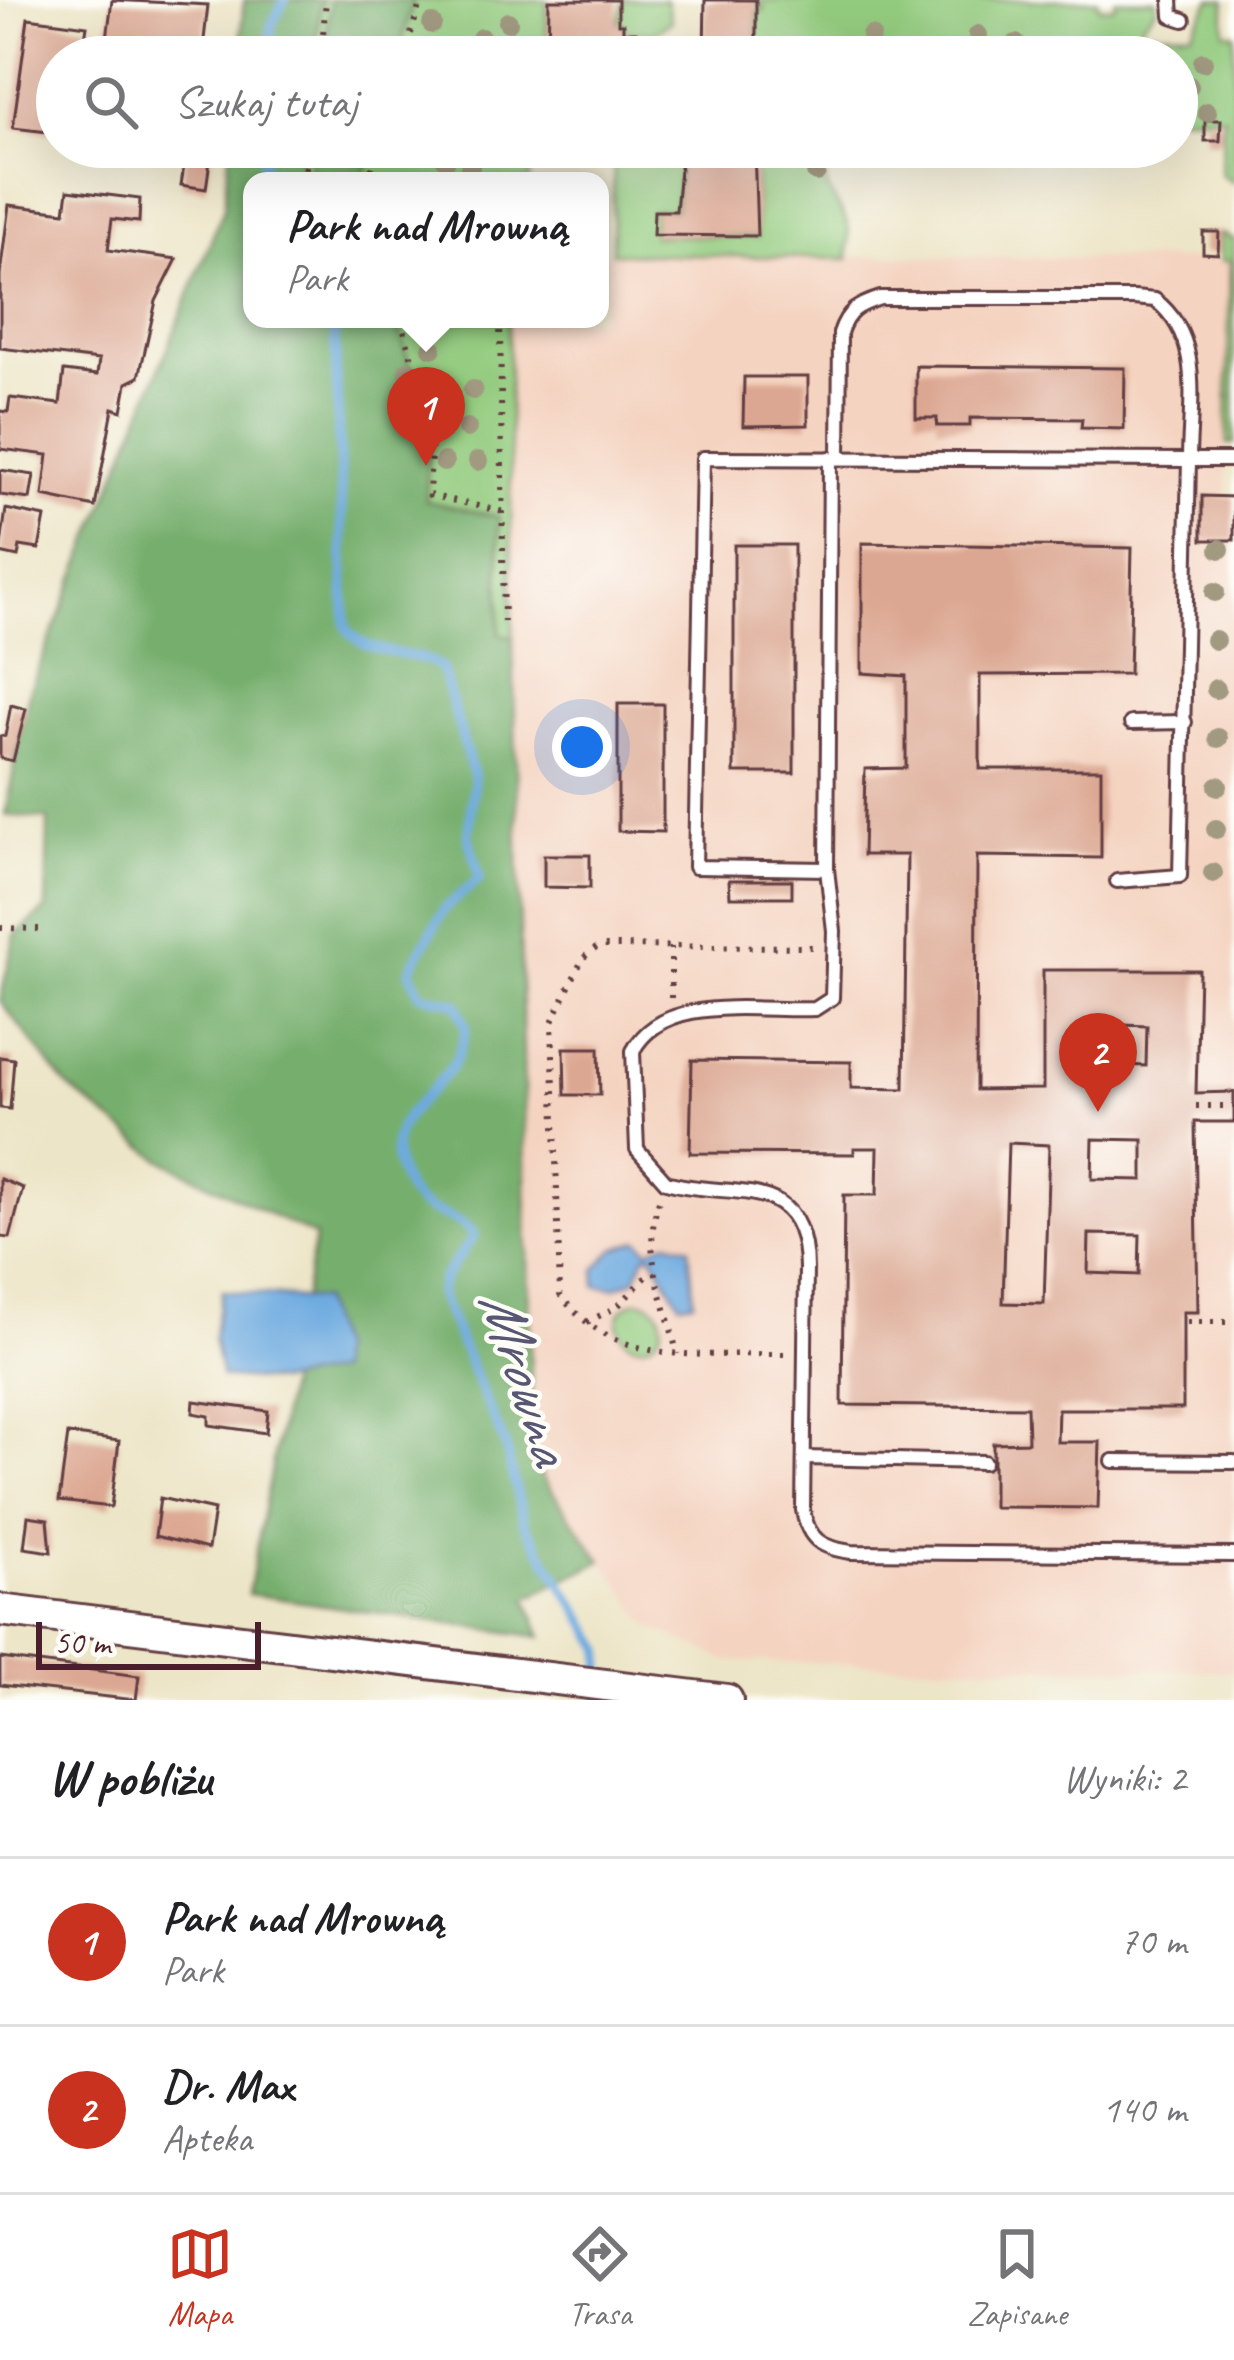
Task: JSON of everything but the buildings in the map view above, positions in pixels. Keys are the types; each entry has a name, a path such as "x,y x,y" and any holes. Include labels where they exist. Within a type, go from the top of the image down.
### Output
{"street":[{"path":"0,1610 727,1700"}],"lane":[{"path":"1171,0 1172,16 1184,20"},
{"path":"1117,881 1180,876 1190,355 1184,331 1155,300 1134,298 880,298 859,304 845,317 840,334 834,458 827,869 834,947 832,998 823,1008 671,1016 641,1035 632,1068 637,1149 666,1182 688,1189 752,1190 778,1201 790,1214 806,1249 804,1458 806,1526 812,1538 829,1549 1234,1555"},
{"path":"827,869 695,867 703,458 1234,460"},
{"path":"1131,723 1185,722"},
{"path":"804,1458 984,1462"},
{"path":"1113,1461 1234,1462"}],"path":[{"path":"323,36 326,0"},
{"path":"410,36 421,0"},
{"path":"404,328 432,430 429,495 504,512"},
{"path":"500,328 504,630"},
{"path":"0,928 40,928"},
{"path":"671,946 671,1016"},
{"path":"805,1354 677,1354 619,1345 586,1322 560,1295 552,1022 591,950 834,947"},
{"path":"1196,1106 1234,1106"},
{"path":"666,1182 650,1233 651,1265 677,1354"},
{"path":"586,1322 640,1289 651,1265"},
{"path":"1187,1322 1234,1322"}],"shaded area":[{"path":"609,253 1230,260 1226,496 1234,497 1234,1671 728,1661 650,1627 533,1464 508,328 609,328"}],"green space":[{"path":"244,0 547,0 546,36 241,36"},
{"path":"244,0 321,0 317,36 241,36"},
{"path":"331,0 414,0 403,36 327,36"},
{"path":"624,0 666,0 671,21 654,33 625,31 619,22"},
{"path":"1098,0 1099,7 1114,7 1115,0 1156,0 1156,9 1137,31 1192,32 1211,0 1225,0 1225,32 1234,33 1234,183 1221,174 1224,116 1198,116 1198,36 756,36 757,11 764,10 756,2"},
{"path":"228,168 300,168 300,172 243,172 243,328 399,328 429,430 426,501 499,517 500,634 513,637 533,1464 602,1561 527,1598 542,1637 248,1594 315,1237 160,1159 67,1086 0,1001 15,935 46,909 48,819 5,815 29,692 224,208"},
{"path":"244,168 529,168 529,172 246,172"},
{"path":"310,168 366,168 365,172 310,172"},
{"path":"614,168 679,168 675,210 653,210 653,236 757,237 755,168 828,168 828,188 848,227 848,259 612,253"},
{"path":"1221,234 1234,239 1234,444 1227,444 1230,261 1221,260"},
{"path":"311,328 508,328 513,637 396,620"},
{"path":"640,1301 656,1307 662,1323 656,1339 640,1345 624,1339 618,1323 624,1307"}],"water":[{"path":"639,1240 649,1250 668,1241 689,1247 694,1301 680,1303 652,1255 645,1255 636,1279 614,1288 596,1286 595,1270 614,1249"},
{"path":"222,1291 321,1300 337,1349 336,1372 280,1382 221,1377 213,1338"}],"waterway":[{"name":"Mrowna","path":"271,36 285,0"},
{"name":"Mrowna","path":"264,168 264,172"},
{"name":"Mrowna","path":"334,328 346,627 364,644 441,667 474,778 468,836 480,878 445,908 410,970 420,994 457,1003 466,1027 452,1065 403,1122 395,1151 398,1169 413,1199 459,1222 474,1236 442,1280 439,1294 505,1445 524,1523 602,1648 601,1700"}],"place":[{"name":"Park nad Mrowną","path":"426,466"},
{"name":"Dr. Max","path":"1098,1112"}]}
